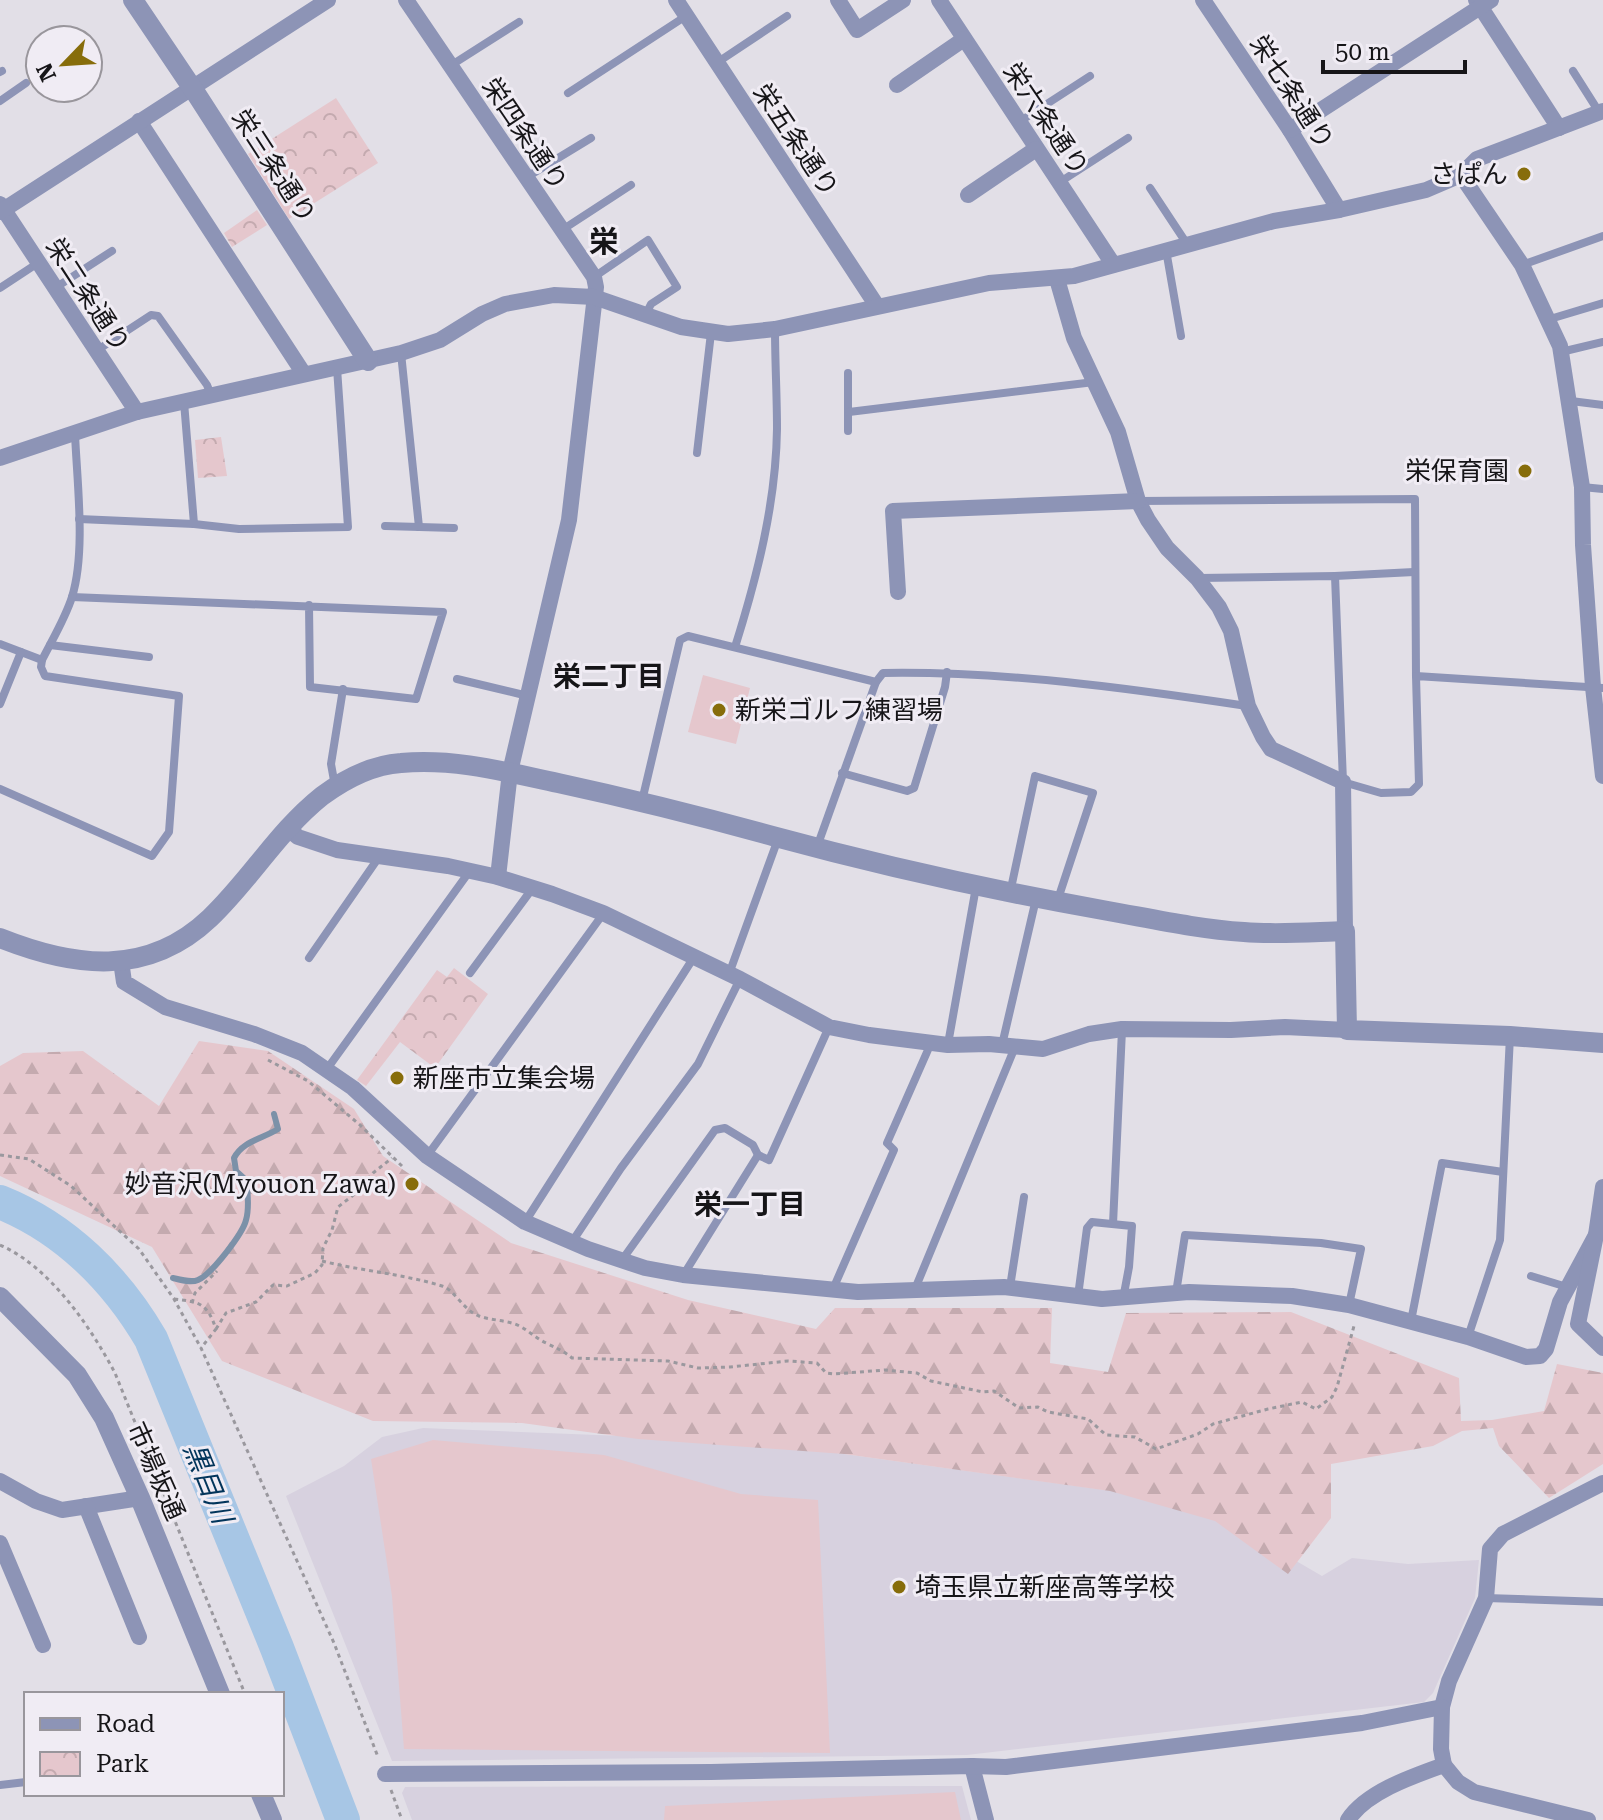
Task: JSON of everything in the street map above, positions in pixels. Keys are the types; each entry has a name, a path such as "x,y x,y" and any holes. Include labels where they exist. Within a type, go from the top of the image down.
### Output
{"street":[{"name":"栄三条通り","path":"133,0 192,86 368,361"},
{"name":"栄四条通り","path":"406,0 594,277"},
{"path":"838,0 857,30 903,0"},
{"name":"栄六条通り","path":"939,0 1113,264"},
{"name":"栄七条通り","path":"1203,0 1339,210"},
{"path":"1,209 320,2"},
{"path":"1290,130 1482,2 1559,128"},
{"name":"栄五条通り","path":"684,6 716,63 877,306"},
{"path":"897,85 964,39"},
{"path":"0,458 137,412 401,353 440,340 505,304 554,295 594,297 645,316 711,333 728,334 775,329 989,283 1057,279 1274,221 1426,190 1461,175 1477,159 1601,112"},
{"path":"139,121 304,374"},
{"path":"968,195 1036,149"},
{"path":"1461,175 1522,265 1550,319 1561,352 1582,487 1583,545 1598,688 1603,776"},
{"name":"栄二条通り","path":"1,209 137,412"},
{"path":"498,877 510,772 569,520 594,277"},
{"path":"1057,279 1074,338 1118,432 1138,501 1167,548 1197,578 1219,607 1231,631 1248,706 1271,749 1343,782 1347,1030"},
{"path":"898,592 893,511 1138,501"},
{"path":"0,938 59,959 91,963 121,961 170,945 208,919 287,828 335,786 355,775 397,763 434,762 478,765 642,801 976,887 1036,899 1247,933 1345,931"},
{"path":"287,828 298,837 337,850 498,877 603,913 735,976 829,1027 869,1035 939,1044 1043,1049 1089,1034 1122,1029 1285,1027 1603,1043"},
{"path":"121,961 124,982 165,1007 254,1034 302,1053 327,1069 353,1088 427,1156 525,1222 571,1243 645,1268 683,1275 858,1292 1010,1287 1078,1297 1123,1299 1175,1294 1292,1296 1354,1306 1468,1337 1526,1357 1540,1356 1546,1349 1560,1302 1596,1235"},
{"path":"1603,1187 1578,1324 1603,1348"},
{"name":"市場坂通","path":"0,1297 77,1375 104,1418 219,1692"},
{"path":"1588,1820 1474,1792 1458,1782 1444,1765 1441,1749 1442,1707 1449,1681 1486,1598 1490,1549 1503,1534 1603,1483"},
{"path":"1,1484 62,1510 140,1498"},
{"path":"86,1506 139,1637"},
{"path":"0,1543 43,1645"},
{"path":"385,1774 711,1772 1021,1765 1362,1723 1442,1707"},
{"path":"1348,1820 1358,1805 1444,1765"},
{"path":"972,1766 986,1820"},
{"path":"262,1796 272,1820"}],"lane":[{"path":"568,93 684,6"},
{"path":"716,63 787,16"},
{"path":"449,67 519,22"},
{"path":"1573,71 1601,112"},
{"path":"1018,122 1090,76"},
{"path":"0,101 24,84"},
{"path":"526,177 591,138"},
{"path":"1059,182 1128,138"},
{"path":"561,230 631,185"},
{"path":"1150,188 1187,245"},
{"path":"1522,265 1603,236"},
{"path":"594,277 648,240 677,287 651,304 645,316"},
{"path":"1166,250 1181,336"},
{"path":"55,288 112,251"},
{"path":"0,288 38,263"},
{"path":"1550,319 1603,303"},
{"path":"96,351 151,315 158,316 207,385 211,396"},
{"path":"735,647 755,583 770,499 777,431 775,329"},
{"path":"697,453 711,333"},
{"path":"1561,352 1603,342"},
{"path":"401,353 419,527"},
{"path":"79,519 239,529 348,527 337,368"},
{"path":"848,373 848,431"},
{"path":"849,412 1095,382"},
{"path":"1571,401 1603,405"},
{"path":"184,402 194,524"},
{"path":"0,789 152,856 169,832 179,696 45,676 41,667 72,597 78,557 75,434"},
{"path":"1582,487 1603,489"},
{"path":"1138,501 1415,499 1419,784 1411,792 1381,793 1343,782 1335,576"},
{"path":"385,526 454,528"},
{"path":"1197,578 1414,572"},
{"path":"72,597 309,605 443,612 416,699 310,687 309,605"},
{"path":"642,801 680,640 688,636 876,682"},
{"path":"0,644 42,660"},
{"path":"50,645 149,657"},
{"path":"0,704 21,652"},
{"path":"842,773 907,791 914,788 947,672"},
{"path":"816,847 876,682 883,673 947,672 1147,691 1248,706"},
{"path":"1416,676 1598,688"},
{"path":"457,679 528,696"},
{"path":"335,786 331,764 343,689"},
{"path":"1010,894 1035,776 1093,793 1057,902"},
{"path":"571,1243 621,1168 698,1064 735,976 779,837"},
{"path":"309,958 380,855"},
{"path":"327,1069 470,871"},
{"path":"833,1289 894,1150 887,1143 939,1044 976,887"},
{"path":"470,973 532,889"},
{"path":"915,1290 1008,1046 1036,899"},
{"path":"427,1156 603,913"},
{"path":"525,1222 694,957"},
{"path":"621,1260 715,1130 725,1128 753,1145 758,1155 769,1160 829,1027"},
{"path":"1113,1224 1122,1029"},
{"path":"1468,1337 1500,1240 1510,1036"},
{"path":"683,1275 758,1155"},
{"path":"1410,1322 1442,1163 1503,1172"},
{"path":"1010,1287 1024,1197"},
{"path":"1078,1297 1087,1228 1092,1222 1132,1226 1123,1299"},
{"path":"1175,1294 1185,1235 1321,1243 1361,1249 1354,1306"},
{"path":"1531,1276 1567,1287"},
{"path":"1486,1598 1603,1602"},
{"path":"0,1785 24,1782"}],"path":[{"path":"257,1054 308,1081 404,1168"},
{"path":"0,1155 29,1159 71,1186 139,1249 174,1299 201,1348 334,1643 402,1820"},
{"path":"201,1348 209,1341 226,1313 256,1302 273,1285 287,1286 315,1273 322,1261 323,1248 338,1207 392,1158"},
{"path":"322,1261 381,1273 410,1275 426,1283 445,1286 460,1304 473,1313 516,1324 572,1358 668,1361 698,1368 788,1361 817,1363 826,1373 834,1374 917,1373 931,1381 994,1391 1019,1408 1038,1407 1048,1412 1088,1419 1106,1435 1135,1437 1156,1449 1198,1434 1213,1424 1268,1409 1302,1402 1316,1409 1332,1397 1337,1387 1354,1306"},
{"path":"192,1303 195,1293 217,1271"},
{"path":"174,1299 208,1309 216,1329"}],"shaded area":[{"name":"埼玉県立新座高等学校","path":"423,1428 749,1441 1171,1499 1248,1533 1322,1576 1352,1558 1408,1564 1479,1560 1475,1598 1433,1693 1424,1702 967,1755 392,1761 286,1496 344,1466 382,1437"},
{"path":"962,1786 971,1820 412,1820 402,1793 405,1787"}],"green space":[{"path":"336,98 378,163 289,219 248,154"},
{"path":"257,210 267,225 232,247 224,233"},
{"path":"221,437 227,476 198,478 195,440"},
{"name":"新栄ゴルフ練習場","path":"703,675 750,688 736,744 688,732"},
{"path":"454,968 488,994 435,1068 400,1042 366,1086 357,1080 437,970 447,977"},
{"path":"199,1041 268,1051 354,1109 383,1156 511,1243 688,1300 816,1329 835,1308 1052,1308 1050,1363 1108,1372 1126,1313 1291,1312 1459,1378 1461,1421 1492,1420 1544,1411 1557,1364 1603,1373 1603,1464 1549,1498 1499,1446 1493,1428 1462,1431 1433,1446 1331,1464 1331,1518 1288,1574 1215,1521 1110,1491 844,1454 638,1439 522,1423 373,1421 222,1361 152,1247 0,1176 0,1066 23,1053 83,1051 159,1106"},
{"path":"433,1440 604,1455 741,1494 818,1500 830,1753 404,1749 392,1596 371,1459"},
{"path":"955,1792 961,1820 664,1820 665,1806"}],"waterway":[{"path":"173,1278 192,1281 204,1276 219,1262 244,1226 248,1205 247,1181 236,1171 234,1158 248,1144 278,1129 274,1114"},
{"name":"黒目川","path":"0,1202 46,1226 87,1258 122,1296 151,1339 277,1648 343,1820"},
{"path":"132,1307 141,1301"}],"place":[{"name":"さぱん","path":"1524,174"},
{"name":"栄保育園","path":"1525,471"},
{"name":"新栄ゴルフ練習場","path":"719,710"},
{"name":"新座市立集会場","path":"397,1078"},
{"name":"妙音沢(Myouon Zawa)","path":"412,1184"},
{"name":"埼玉県立新座高等学校","path":"899,1587"}],"district":[{"name":"栄","path":"604,241"},
{"name":"栄二丁目","path":"609,676"},
{"name":"栄一丁目","path":"750,1204"}]}
